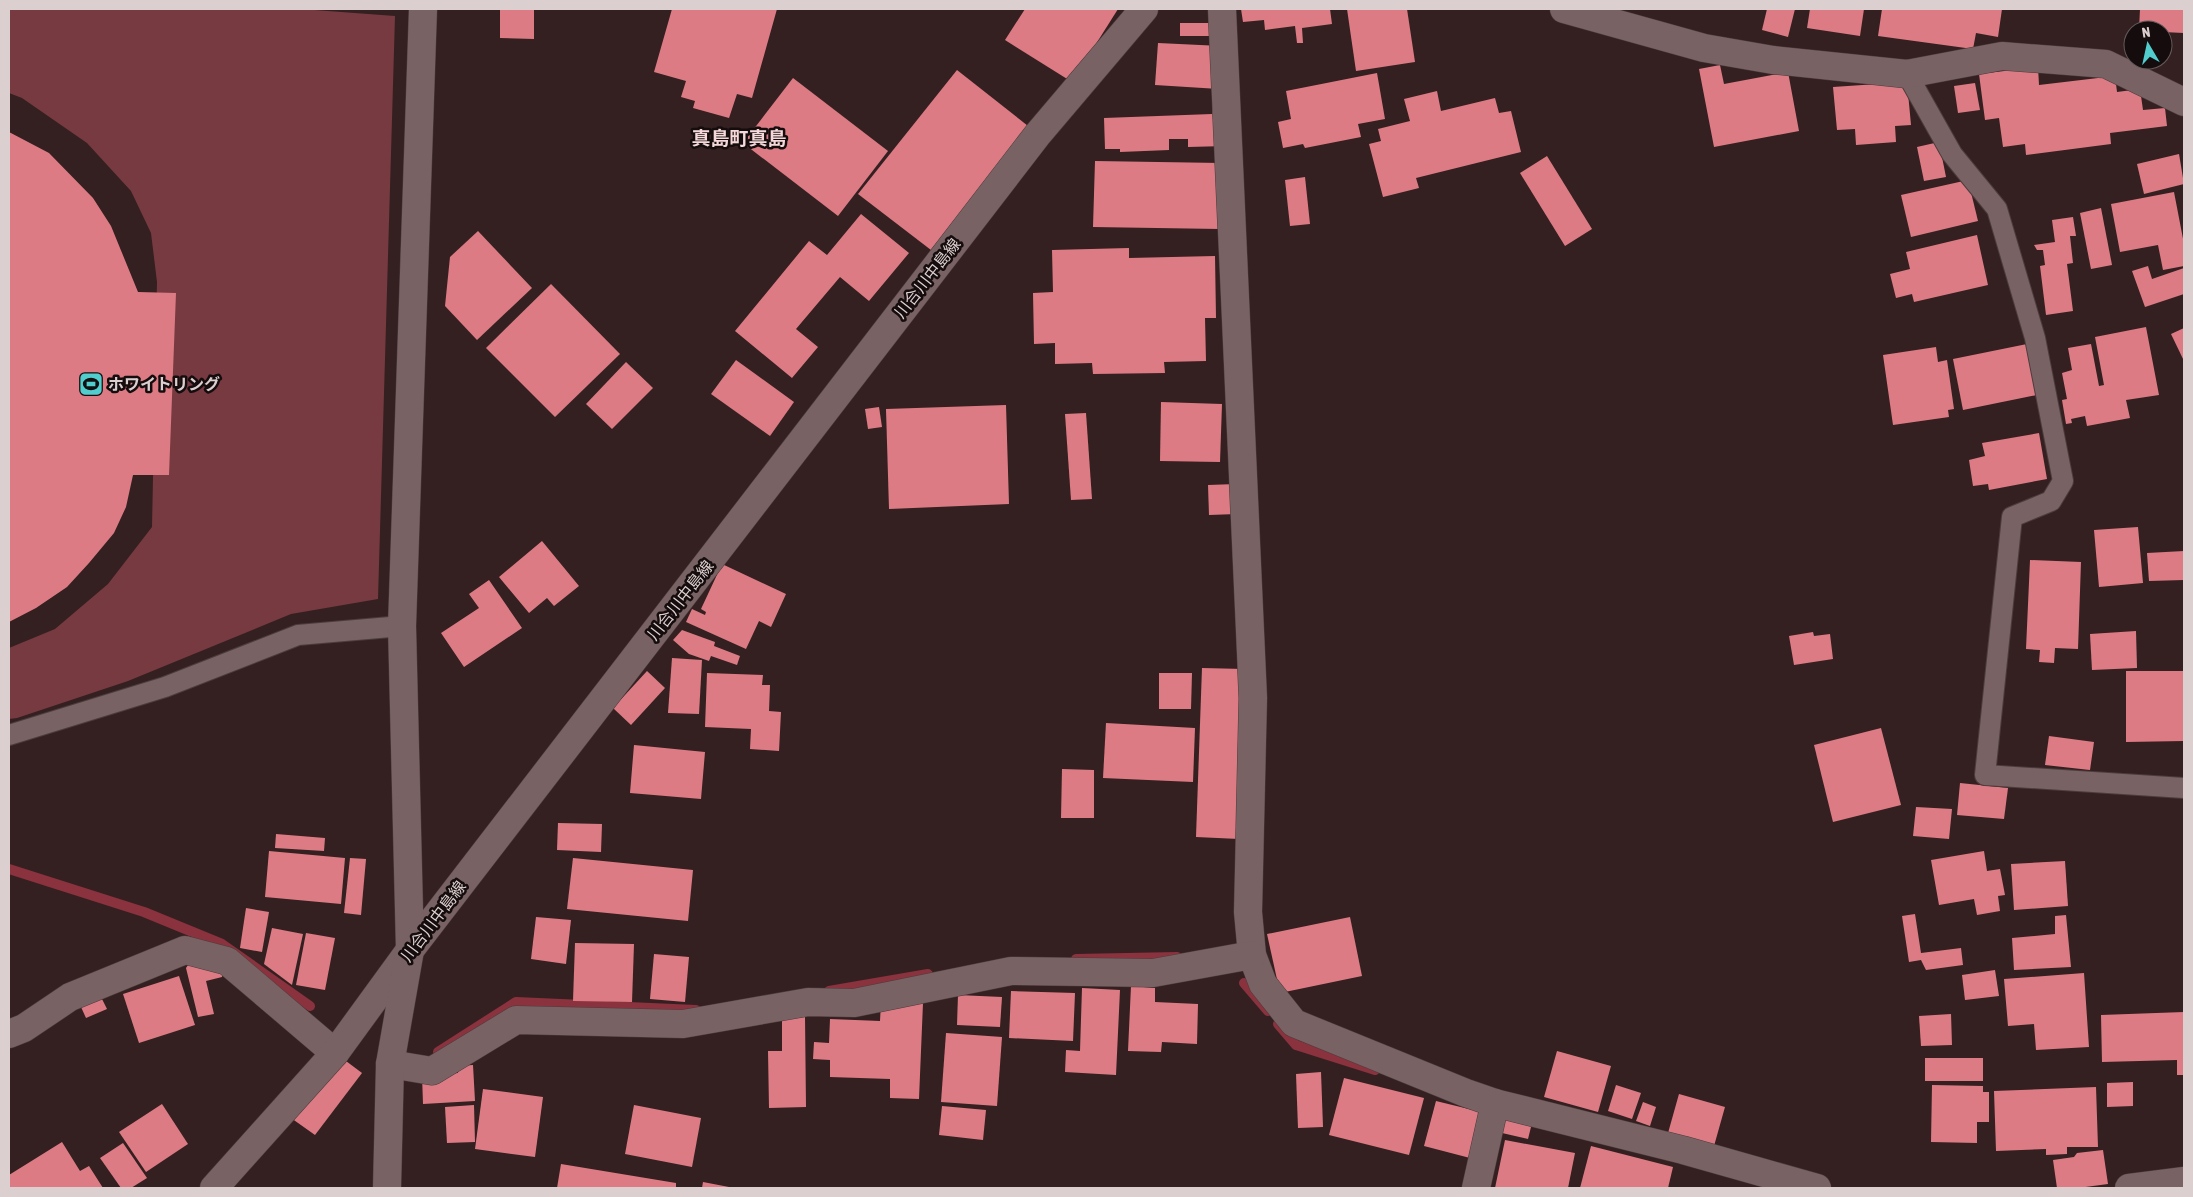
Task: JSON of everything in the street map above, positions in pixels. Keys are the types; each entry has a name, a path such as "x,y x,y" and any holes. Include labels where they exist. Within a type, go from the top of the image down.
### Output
{"street":[{"path":"388,1188 390,1064 410,950 402,626 423,9"},
{"name":"川合川中島線","path":"214,1188 335,1053 410,950 1038,134 1144,9"},
{"path":"1222,9 1253,698 1248,912 1252,955 1263,984 1294,1024 1466,1093 1496,1103 1683,1150 1817,1188"},
{"path":"1564,9 1704,48 1773,60 1907,74 2002,56 2106,64 2184,102"},
{"path":"9,1034 24,1028 70,997 185,950 227,961 335,1053"},
{"path":"390,1064 432,1071 516,1020 683,1024 808,1002 854,1003 1011,971 1153,973 1252,955"},
{"path":"1476,1188 1496,1103"},
{"path":"2129,1188 2172,1184"}],"lane":[{"path":"1907,74 1952,154 1997,209 2035,338 2063,481 2051,501 2012,517 1985,775 2184,788"},
{"path":"9,735 165,687 298,635 402,626"}],"shaded area":[{"path":"9,9 301,9 395,16 378,599 291,614 128,681 9,719 9,648 55,629 108,584 152,527 157,282 151,233 131,191 87,143 22,98 9,93"}],"building":[{"path":"500,9 534,9 534,39 500,38"},
{"path":"672,9 777,9 752,98 737,94 729,118 693,108 695,101 681,97 686,81 654,72"},
{"path":"1025,9 1118,9 1072,82 1005,40"},
{"path":"1241,9 1330,9 1332,24 1302,28 1303,43 1297,43 1295,26 1265,30 1264,20 1243,22"},
{"path":"1347,9 1407,9 1415,62 1356,71"},
{"path":"1767,9 1795,9 1788,37 1762,30"},
{"path":"1810,9 1864,9 1860,36 1807,28"},
{"path":"1882,9 2002,9 1998,37 1976,33 1973,49 1878,36"},
{"path":"2140,9 2184,9 2184,33 2173,32 2173,20 2139,20"},
{"path":"1180,23 1215,23 1215,36 1180,36"},
{"path":"1158,43 1221,46 1219,89 1155,85"},
{"path":"1720,65 1724,84 1788,72 1799,131 1714,147 1699,69"},
{"path":"2038,67 2039,85 2115,76 2117,92 2140,89 2143,110 2165,108 2167,126 2110,133 2111,144 2026,155 2025,144 2003,147 1999,118 1985,120 1979,74"},
{"path":"957,70 1028,126 931,250 858,194"},
{"path":"1377,73 1385,119 1358,124 1361,137 1305,148 1303,144 1283,148 1278,122 1291,119 1286,91"},
{"path":"793,78 888,151 838,216 743,143"},
{"path":"1907,82 1911,125 1895,126 1896,142 1856,145 1855,129 1837,130 1833,87"},
{"path":"1975,83 1980,110 1958,113 1954,86"},
{"path":"1437,91 1441,111 1495,98 1499,113 1511,111 1521,152 1416,178 1419,188 1383,197 1369,144 1381,141 1378,129 1410,121 1404,99"},
{"path":"1212,95 1224,95 1226,146 1188,147 1188,139 1169,139 1169,150 1120,152 1120,149 1105,149 1104,118 1212,114"},
{"name":"ホワイトリング","path":"9,132 49,153 93,198 111,226 138,292 176,293 169,475 133,475 126,507 114,533 89,563 67,587 36,608 9,622"},
{"path":"1939,142 1946,177 1924,181 1917,147"},
{"path":"2179,154 2184,184 2144,194 2137,164"},
{"path":"1547,156 1592,229 1565,246 1520,173"},
{"path":"1095,161 1221,163 1220,229 1093,227"},
{"path":"1305,177 1310,224 1290,226 1285,180"},
{"path":"1968,180 1978,221 1911,237 1901,195"},
{"path":"2174,192 2184,244 2184,266 2163,270 2158,245 2120,252 2111,204"},
{"path":"2101,208 2112,265 2091,269 2080,213"},
{"path":"861,214 909,253 869,301 840,277 796,329 818,347 792,378 735,331 809,241 827,255"},
{"path":"2073,217 2076,236 2070,236 2073,263 2067,264 2073,311 2046,315 2040,266 2045,265 2043,250 2037,250 2034,245 2055,242 2052,220"},
{"path":"478,231 532,288 477,340 445,306 450,257"},
{"path":"1977,235 1988,285 1914,302 1912,294 1896,298 1890,274 1910,269 1906,252"},
{"path":"1129,248 1129,258 1215,256 1216,318 1205,318 1206,361 1164,362 1165,373 1093,374 1092,363 1055,364 1055,343 1034,344 1033,293 1053,292 1052,250"},
{"path":"2148,266 2152,279 2184,268 2184,294 2145,307 2132,271"},
{"path":"551,284 620,354 555,417 486,348"},
{"path":"2146,327 2159,395 2126,400 2130,418 2087,426 2085,416 2071,419 2072,423 2066,424 2062,400 2067,399 2062,373 2072,370 2068,348 2091,344 2099,386 2104,385 2095,337"},
{"path":"2184,328 2184,361 2171,334"},
{"path":"2027,344 2037,395 1963,410 1953,359"},
{"path":"1936,347 1938,362 1947,360 1954,409 1948,410 1949,417 1893,425 1883,355"},
{"path":"736,360 794,402 770,436 711,394"},
{"path":"626,362 653,388 612,429 586,404"},
{"path":"1161,402 1222,404 1220,462 1160,461"},
{"path":"1006,405 1009,504 889,509 886,409"},
{"path":"879,407 882,427 868,429 865,409"},
{"path":"1086,413 1092,499 1071,500 1065,414"},
{"path":"2039,433 2047,479 1989,490 1988,484 1973,486 1969,460 1985,456 1982,443"},
{"path":"1236,484 1237,514 1209,515 1208,485"},
{"path":"2138,527 2143,583 2099,587 2094,530"},
{"path":"542,541 579,586 554,606 547,598 529,613 499,577"},
{"path":"2184,551 2184,580 2149,581 2147,553"},
{"path":"2030,560 2081,562 2078,649 2055,648 2054,663 2039,662 2040,650 2026,649"},
{"path":"722,564 786,594 771,627 759,621 746,649 686,622 692,609 705,615 706,612 701,609"},
{"path":"489,580 522,628 464,667 441,633 479,608 469,594"},
{"path":"682,630 715,642 714,646 740,656 737,665 711,656 709,661 689,654 673,640"},
{"path":"2136,631 2137,668 2092,670 2090,634"},
{"path":"1813,632 1814,636 1830,634 1833,659 1794,665 1789,636"},
{"path":"672,658 702,660 699,714 668,713"},
{"path":"1202,668 1244,669 1239,839 1196,837"},
{"path":"647,671 665,688 631,725 613,708"},
{"path":"2126,671 2184,671 2184,741 2126,742"},
{"path":"707,673 763,675 762,685 770,685 769,711 781,712 779,751 750,749 751,729 705,727"},
{"path":"1159,673 1192,673 1191,709 1159,709"},
{"path":"1106,723 1195,728 1193,782 1103,778"},
{"path":"1881,728 1901,805 1833,822 1814,745"},
{"path":"2049,736 2094,742 2090,770 2045,765"},
{"path":"634,745 705,752 701,799 630,793"},
{"path":"1062,769 1094,770 1094,818 1061,818"},
{"path":"1960,783 2008,788 2004,819 1957,815"},
{"path":"1916,807 1952,809 1949,839 1913,836"},
{"path":"558,823 602,824 601,852 557,850"},
{"path":"276,834 325,838 324,851 275,848"},
{"path":"269,851 345,858 341,904 265,897"},
{"path":"1984,851 1987,871 2000,869 2005,895 1998,896 2000,911 1977,915 1974,899 1939,905 1931,860"},
{"path":"350,858 366,859 361,915 344,913"},
{"path":"573,858 693,870 688,921 567,909"},
{"path":"2065,861 2068,906 2014,910 2011,864"},
{"path":"246,908 269,912 262,952 240,948"},
{"path":"1915,914 1921,953 1961,948 1963,965 1926,970 1921,960 1909,962 1902,916"},
{"path":"2066,915 2071,967 2014,970 2012,938 2055,934 2055,916"},
{"path":"536,917 571,920 566,964 531,959"},
{"path":"1350,917 1362,976 1280,993 1267,934"},
{"path":"272,928 303,934 292,985 264,964"},
{"path":"306,933 335,938 325,990 296,985"},
{"path":"575,943 634,944 632,1002 573,1001"},
{"path":"654,954 689,957 685,1002 650,999"},
{"path":"193,958 224,966 222,977 206,981 214,1014 198,1017 186,968"},
{"path":"1995,970 1999,996 1965,1000 1962,975"},
{"path":"2084,973 2089,1047 2036,1050 2034,1024 2008,1026 2004,979"},
{"path":"179,976 195,1025 139,1043 123,994"},
{"path":"1131,986 1155,988 1155,1002 1198,1004 1197,1044 1162,1042 1161,1052 1128,1051"},
{"path":"1082,988 1120,990 1116,1075 1065,1072 1066,1050 1080,1051"},
{"path":"1011,991 1075,993 1073,1041 1009,1038"},
{"path":"958,995 1002,997 1000,1027 957,1025"},
{"path":"101,997 107,1009 86,1018 81,1007"},
{"path":"881,1002 923,1003 919,1099 890,1098 890,1079 830,1077 830,1060 813,1059 814,1042 829,1043 830,1019 880,1021"},
{"path":"2184,1012 2184,1075 2177,1075 2177,1060 2102,1062 2101,1015"},
{"path":"1951,1014 1952,1045 1921,1046 1919,1016"},
{"path":"805,1017 806,1107 769,1108 768,1051 782,1051 782,1018"},
{"path":"946,1033 1002,1037 997,1106 941,1102"},
{"path":"1557,1051 1611,1066 1598,1112 1544,1097"},
{"path":"338,1055 362,1073 315,1135 291,1118"},
{"path":"1925,1058 1983,1058 1983,1081 1925,1081"},
{"path":"473,1065 475,1101 423,1104 422,1075 458,1073 457,1066"},
{"path":"1321,1072 1323,1127 1298,1128 1296,1074"},
{"path":"1344,1078 1424,1098 1409,1155 1329,1135"},
{"path":"2133,1082 2133,1106 2107,1107 2107,1083"},
{"path":"1616,1085 1641,1093 1632,1119 1608,1111"},
{"path":"1932,1085 1983,1086 1983,1092 1989,1092 1989,1122 1977,1122 1977,1143 1931,1142"},
{"path":"2096,1087 2098,1147 2067,1147 2067,1154 2046,1155 2046,1149 1996,1151 1994,1091"},
{"path":"483,1089 543,1097 535,1157 475,1149"},
{"path":"1679,1094 1725,1107 1714,1146 1668,1133"},
{"path":"1436,1101 1481,1112 1470,1158 1424,1146"},
{"path":"1643,1102 1656,1107 1650,1126 1636,1121"},
{"path":"162,1104 188,1144 146,1172 119,1132"},
{"path":"474,1105 475,1142 447,1143 445,1107"},
{"path":"634,1105 701,1118 692,1167 625,1154"},
{"path":"942,1106 986,1110 983,1140 939,1135"},
{"path":"1506,1117 1532,1123 1528,1139 1502,1133"},
{"path":"1505,1140 1575,1153 1568,1188 1495,1188"},
{"path":"62,1142 80,1171 89,1166 103,1188 9,1188 9,1175"},
{"path":"123,1143 147,1178 131,1188 121,1188 100,1158"},
{"path":"1591,1146 1673,1167 1668,1188 1580,1188"},
{"path":"2103,1150 2108,1184 2078,1188 2057,1188 2053,1160 2074,1157 2077,1153"},
{"path":"561,1164 676,1183 676,1188 557,1188"},
{"path":"703,1182 729,1187 729,1188 702,1188"}],"waterway":[{"path":"9,869 144,912 222,944 310,1006"},
{"path":"1076,959 1177,957"},
{"path":"829,991 928,974"},
{"path":"1244,983 1268,1011"},
{"path":"438,1052 516,1002 696,1010"},
{"path":"1278,1024 1296,1045 1375,1070"}],"place":[{"name":"ホワイトリング","path":"91,384"}],"district":[{"name":"真島町真島","path":"739,138"}]}
